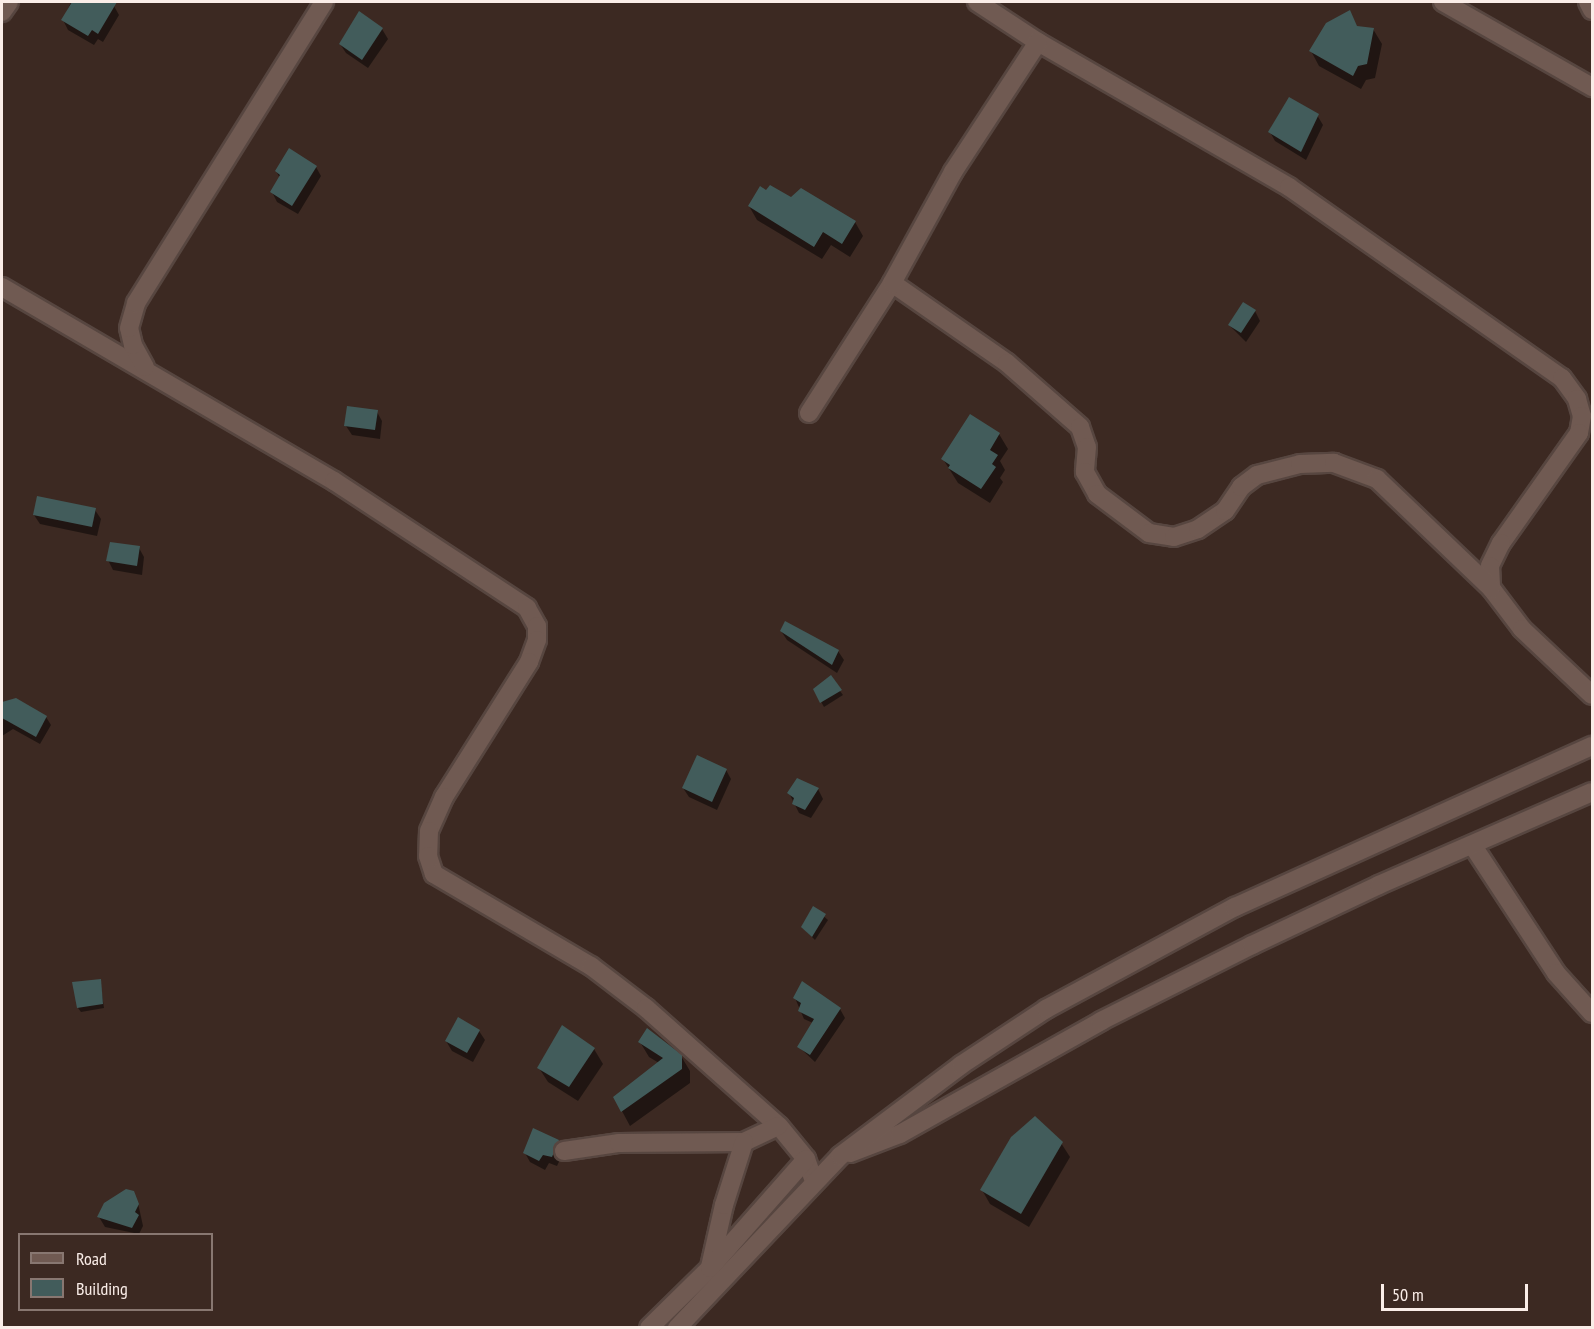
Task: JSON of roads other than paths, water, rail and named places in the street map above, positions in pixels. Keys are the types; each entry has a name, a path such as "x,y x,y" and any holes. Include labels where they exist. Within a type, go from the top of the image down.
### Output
{"street":[{"path":"2,12 9,2"},
{"path":"146,369 133,345 129,328 136,303 324,2"},
{"path":"977,2 1038,42 1288,187 1562,378 1577,399 1582,416 1579,433 1502,543 1490,567 1491,588"},
{"path":"1443,2 1593,87"},
{"path":"1588,2 1593,10"},
{"path":"809,413 892,283 953,172 1038,42"},
{"path":"892,283 1006,363 1080,427 1087,447 1084,472 1097,494 1149,533 1174,537 1198,529 1225,512 1241,488 1257,475 1300,464 1334,463 1377,479 1491,588 1522,629 1593,695"},
{"path":"2,286 334,481 527,608 537,626 537,640 529,662 444,797 429,831 428,856 434,874 591,966 671,1030 779,1126 806,1159 814,1181"},
{"path":"677,1328 840,1156 961,1065 1046,1009 1235,907 1593,746"},
{"path":"840,1156 900,1134 1101,1021 1233,955 1379,885 1593,792"},
{"path":"1473,846 1556,973 1593,1013"},
{"path":"564,1151 619,1143 744,1142 779,1126"},
{"path":"710,1291 710,1268 724,1205 744,1142"},
{"path":"649,1328 710,1268 806,1159"}]}
